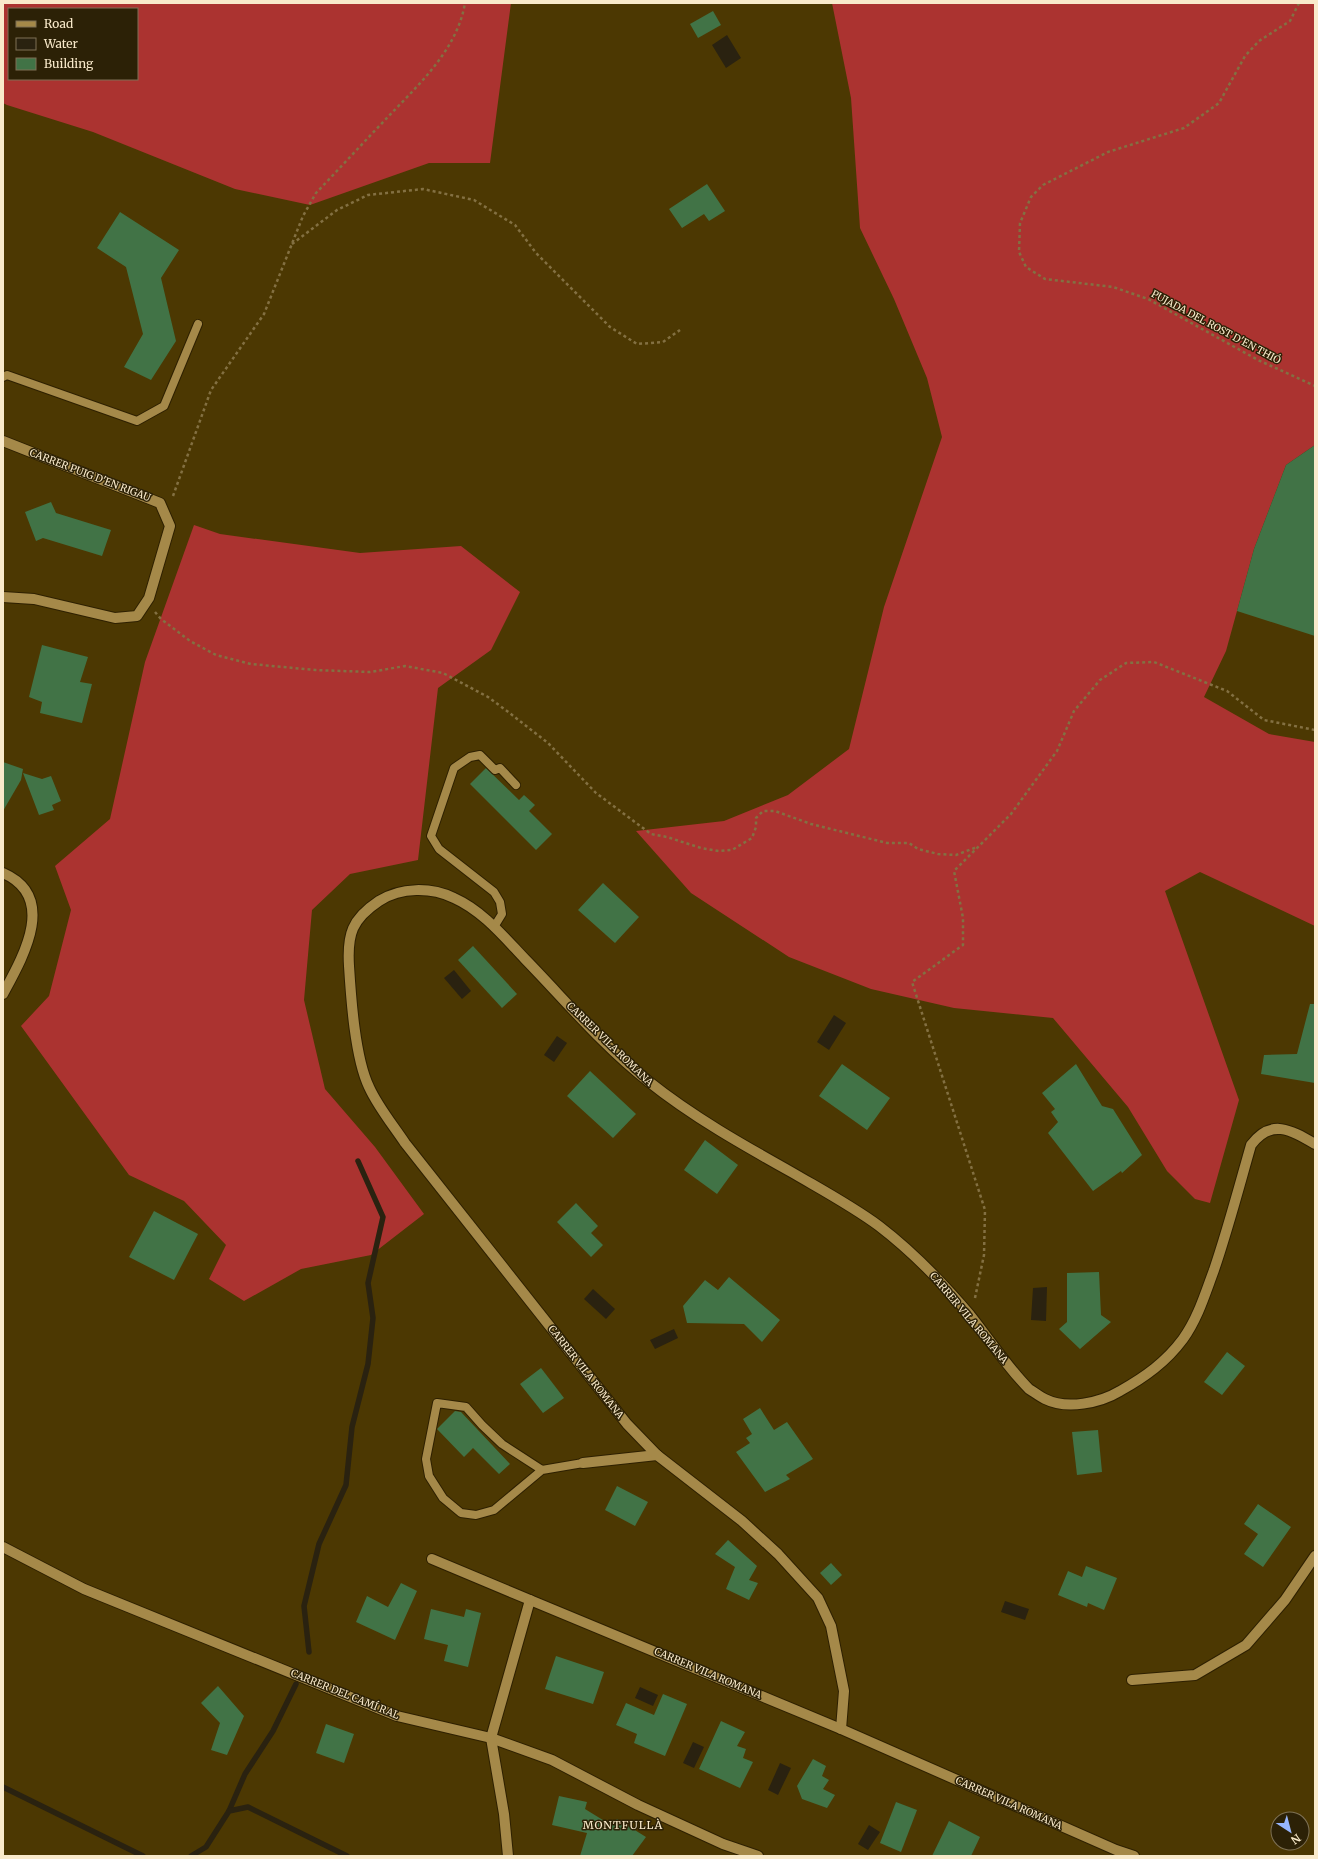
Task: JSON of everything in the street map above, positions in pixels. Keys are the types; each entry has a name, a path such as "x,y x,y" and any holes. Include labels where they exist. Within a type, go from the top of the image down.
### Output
{"street":[{"name":"CARRER PUIG D'EN RIGAU","path":"3,441 160,503 166,516"},
{"path":"3,597 34,599 115,618 137,616 149,598 170,526 166,516"},
{"path":"3,873 10,876 23,887 33,904 32,928 18,968 3,994"},
{"name":"CARRER VILA ROMANA","path":"841,1729 844,1691 831,1626 818,1598 778,1554 742,1521 657,1455 627,1424 405,1143 385,1114 368,1085 359,1057 350,979 348,945 353,925 366,910 386,896 406,890 430,891 453,898 475,910 494,927 598,1035 646,1080 695,1117 844,1203 877,1224 912,1252 937,1276 1029,1389 1046,1399 1064,1404 1086,1404 1112,1396 1144,1377 1162,1362 1183,1339 1198,1315 1220,1252 1251,1145 1258,1136 1269,1129 1280,1129 1296,1133 1315,1144"},
{"path":"583,1463 657,1455"},
{"name":"CARRER DEL CAMÍ RAL","path":"3,1547 84,1589 397,1716 491,1738 552,1760 638,1805 723,1844 758,1856"},
{"path":"1132,1680 1195,1675 1246,1645 1285,1600 1315,1556"},
{"name":"CARRER VILA ROMANA","path":"432,1559 841,1729 1110,1847 1134,1856"},
{"path":"508,1856 504,1814 491,1738 530,1600"}],"lane":[{"path":"3,377 7,375 138,421 164,406 198,324"},
{"path":"494,927 502,914 500,902 494,892 439,849 431,836 454,768 470,757 480,755 495,770 500,768 516,785"},
{"path":"542,1470 502,1444 466,1407 438,1403 426,1459 429,1476 443,1498 461,1513 476,1515 494,1510 542,1470 583,1463"}],"path":[{"path":"166,516 211,390 264,314 303,216 316,193 427,75 449,45 463,17 465,3"},
{"name":"PUJADA DEL ROST D'EN THIÓ","path":"1299,3 1290,21 1259,41 1245,56 1219,103 1184,128 1108,152 1043,185 1031,197 1020,223 1019,252 1026,266 1045,279 1113,287 1148,299 1258,360 1315,386"},
{"path":"291,244 337,210 368,195 423,189 430,190 474,200 515,225 536,253 610,327 637,344 663,342 680,330"},
{"path":"147,602 160,619 190,641 216,654 251,664 315,670 370,672 405,666 443,673 488,697 507,711 548,743 596,793 651,834 667,837 701,848 718,851 732,850 752,838 756,827 756,818 763,811 775,811 811,824 887,843 909,843 918,848 938,854 956,855 979,846"},
{"path":"971,1316 984,1254 985,1210 912,982 963,945 963,918 954,871 1011,814 1057,751 1074,711 1100,680 1126,663 1154,662 1227,691 1264,720 1315,730"}],"shaded area":[{"path":"3,3 511,3 490,163 429,163 310,205 235,189 93,132 3,103"},
{"path":"832,3 1315,3 1315,445 1286,465 1254,549 1226,651 1204,697 1269,734 1315,742 1315,926 1200,872 1165,891 1239,1100 1210,1203 1195,1199 1167,1171 1128,1107 1053,1018 954,1008 871,989 789,957 691,893 636,831 724,821 788,795 849,749 884,607 942,437 927,378 894,299 860,228 851,98"},
{"path":"194,525 220,534 360,553 461,546 520,592 491,650 438,688 418,860 350,874 312,910 304,1000 325,1089 375,1147 424,1214 371,1255 301,1269 244,1301 209,1279 226,1245 184,1201 129,1175 21,1026 49,996 71,910 55,866 110,819 145,662"}],"water":[{"path":"727,35 741,58 726,68 712,45"},
{"path":"454,970 471,991 462,999 444,978"},
{"path":"834,1015 846,1023 829,1050 817,1042"},
{"path":"557,1036 567,1043 554,1062 544,1055"},
{"path":"1047,1287 1046,1321 1031,1320 1033,1288"},
{"path":"593,1289 615,1309 606,1319 584,1299"},
{"path":"674,1329 678,1338 655,1349 650,1340"},
{"path":"1005,1601 1029,1609 1025,1620 1001,1612"},
{"path":"640,1687 658,1695 653,1706 635,1698"},
{"path":"693,1742 704,1747 694,1768 683,1763"},
{"path":"780,1763 791,1768 778,1795 768,1790"},
{"path":"869,1825 880,1832 868,1850 858,1844"}],"building":[{"path":"713,11 721,25 698,38 690,24"},
{"path":"707,184 725,211 709,221 704,214 682,228 669,209"},
{"path":"120,212 179,250 161,278 176,341 151,380 124,367 143,334 126,267 97,248"},
{"path":"1315,445 1315,636 1237,611 1254,549 1286,465"},
{"path":"51,502 56,513 111,530 102,556 43,538 36,541 25,512"},
{"path":"42,645 88,657 80,682 92,684 82,723 40,713 42,702 29,697"},
{"path":"3,762 23,769 21,780 3,811"},
{"path":"486,768 519,800 524,795 535,805 529,811 552,834 536,850 470,784"},
{"path":"23,773 42,779 51,776 61,801 52,805 54,810 39,815"},
{"path":"603,883 639,917 615,943 578,910"},
{"path":"473,946 517,994 502,1008 458,960"},
{"path":"1310,1004 1315,1004 1315,1083 1261,1074 1264,1055 1297,1054"},
{"path":"842,1064 890,1098 867,1130 819,1096"},
{"path":"1076,1064 1102,1106 1113,1109 1142,1155 1122,1173 1121,1171 1093,1191 1048,1133 1058,1122 1051,1112 1055,1109 1042,1093"},
{"path":"590,1071 636,1114 613,1138 567,1096"},
{"path":"705,1140 738,1165 717,1194 684,1170"},
{"path":"576,1203 598,1226 591,1233 603,1245 591,1257 557,1222"},
{"path":"154,1211 198,1234 174,1280 129,1257"},
{"path":"1099,1272 1101,1315 1111,1322 1080,1349 1059,1329 1067,1322 1067,1273"},
{"path":"729,1277 780,1320 762,1342 744,1324 687,1323 683,1306 705,1280 718,1290"},
{"path":"1227,1352 1245,1366 1222,1395 1204,1382"},
{"path":"541,1368 564,1398 543,1413 520,1384"},
{"path":"760,1408 774,1430 787,1422 813,1459 786,1475 790,1479 765,1492 736,1452 750,1443 746,1438 752,1434 743,1419"},
{"path":"455,1411 461,1412 510,1464 499,1474 473,1448 464,1457 437,1429"},
{"path":"1098,1430 1102,1472 1077,1475 1072,1432"},
{"path":"617,1486 648,1502 635,1526 605,1510"},
{"path":"1258,1504 1291,1527 1263,1567 1244,1554 1258,1534 1244,1524"},
{"path":"728,1540 757,1566 749,1580 758,1583 749,1600 726,1589 735,1567 715,1554"},
{"path":"831,1563 842,1575 831,1585 820,1573"},
{"path":"1086,1566 1117,1578 1104,1610 1088,1603 1087,1607 1058,1595 1068,1571 1082,1577"},
{"path":"401,1583 417,1591 395,1640 356,1622 367,1596 388,1607"},
{"path":"431,1609 464,1617 466,1609 481,1613 468,1667 444,1661 448,1645 424,1639"},
{"path":"556,1656 604,1672 593,1704 545,1689"},
{"path":"218,1686 244,1716 227,1755 211,1750 220,1723 201,1703"},
{"path":"663,1694 687,1704 665,1756 634,1743 637,1734 616,1725 626,1703 654,1715"},
{"path":"721,1721 745,1732 737,1746 746,1749 743,1758 753,1762 740,1788 699,1769"},
{"path":"326,1724 354,1734 344,1763 316,1753"},
{"path":"813,1759 826,1766 822,1776 829,1780 823,1789 835,1795 827,1808 802,1799 797,1786"},
{"path":"559,1796 587,1802 585,1809 611,1825 617,1819 646,1837 632,1856 580,1856 587,1833 552,1825"},
{"path":"896,1802 917,1810 901,1852 880,1843"},
{"path":"949,1821 980,1837 971,1856 932,1856"}],"waterway":[{"path":"309,1652 304,1606 319,1544 346,1485 352,1427 368,1364 373,1318 368,1283 383,1217 358,1161"},
{"path":"229,1811 245,1774 273,1731 296,1684"},
{"path":"3,1787 143,1856"},
{"path":"191,1856 206,1847 229,1811 248,1807 347,1856"}],"district":[{"name":"MONTFULLÀ","path":"623,1825"}]}
